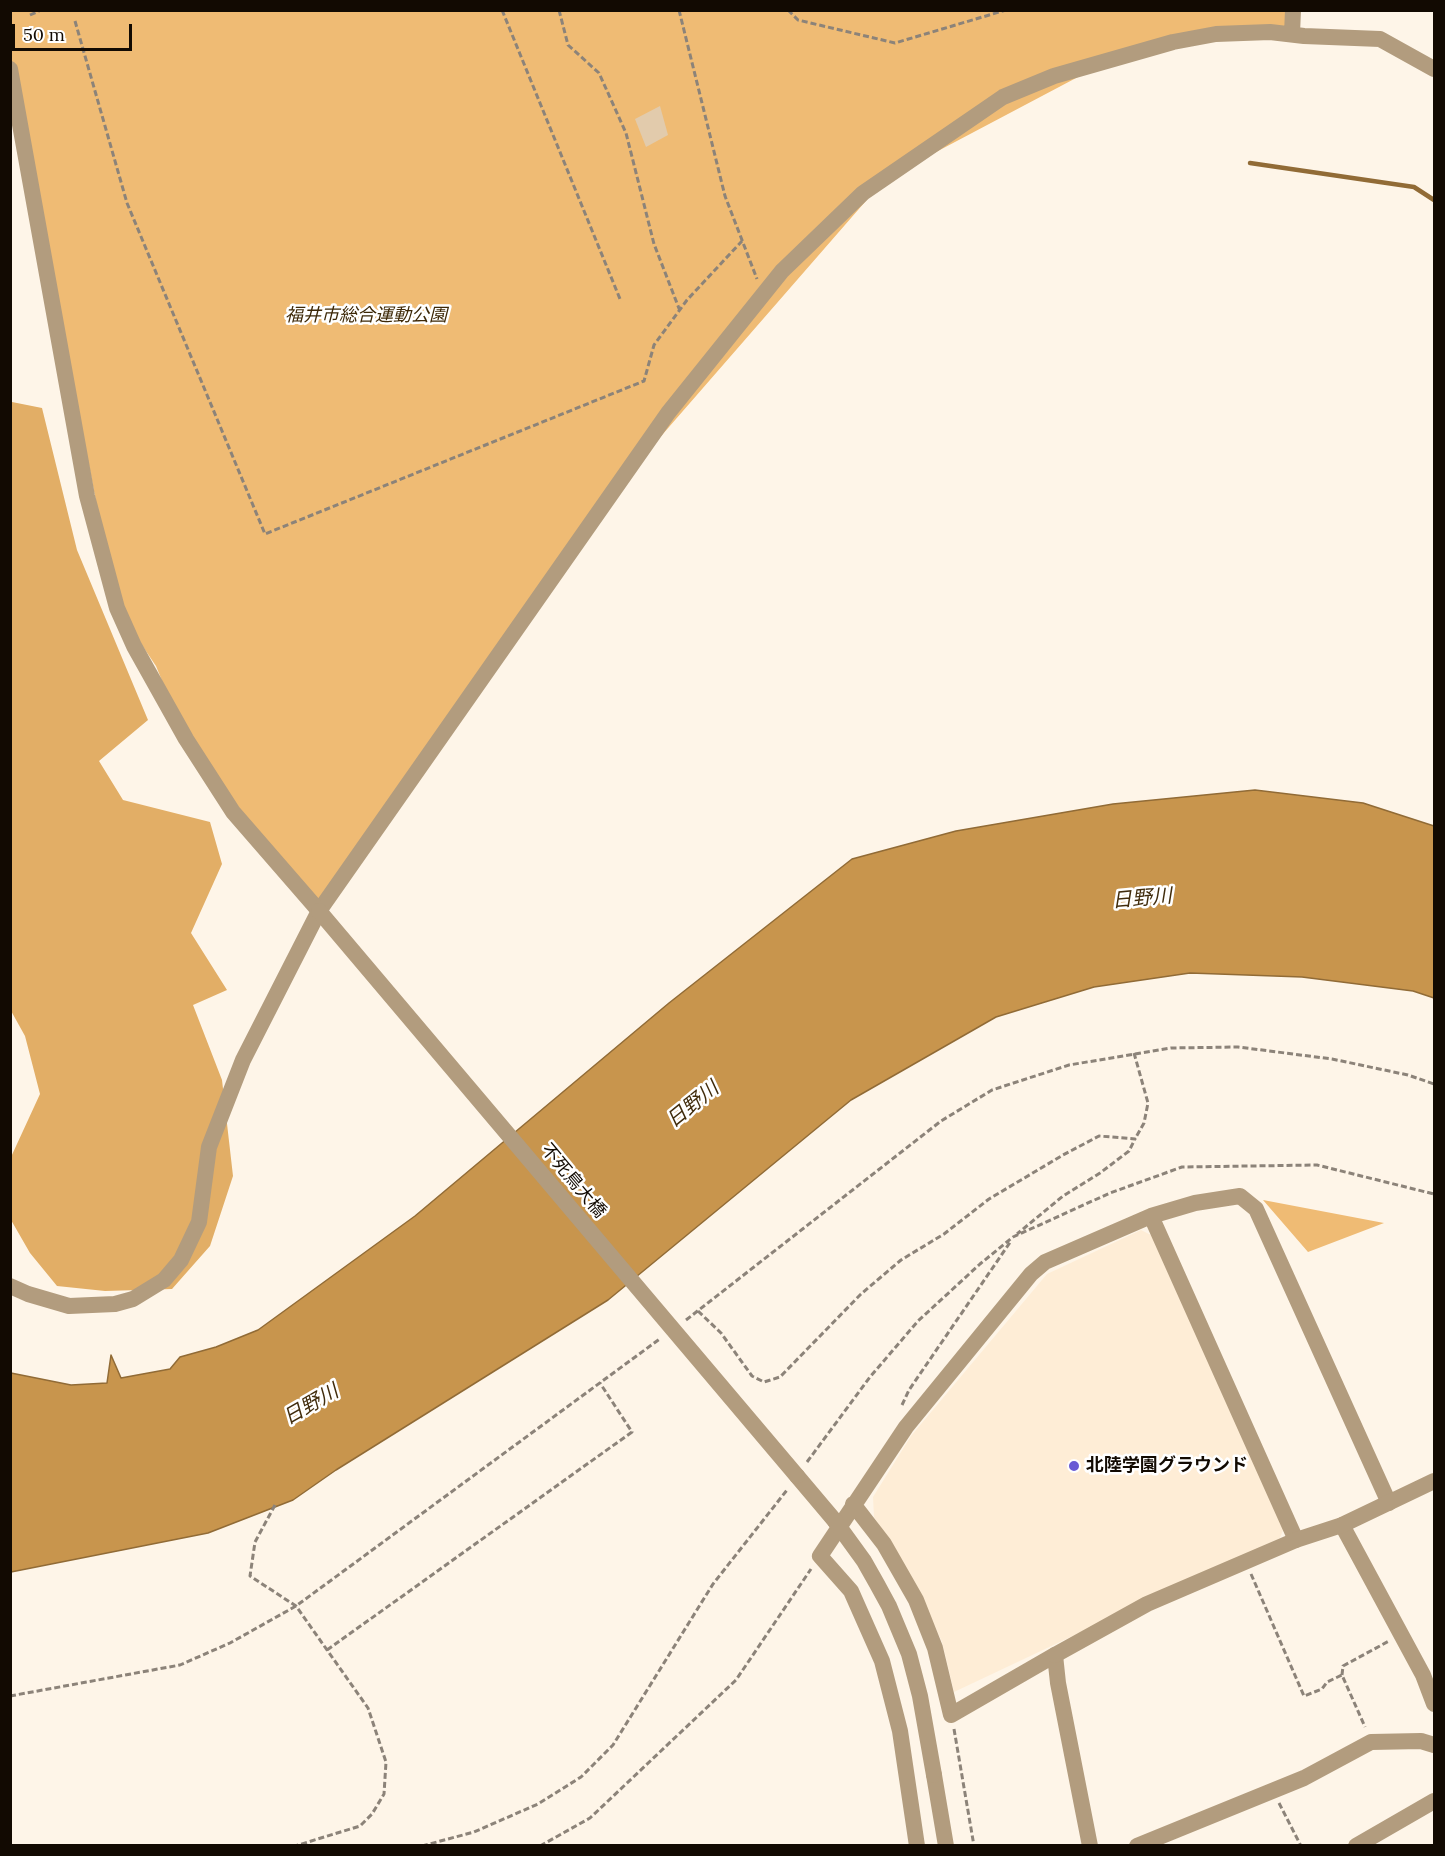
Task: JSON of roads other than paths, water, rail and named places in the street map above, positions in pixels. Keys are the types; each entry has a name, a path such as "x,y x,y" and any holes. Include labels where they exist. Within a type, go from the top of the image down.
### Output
{"street":[{"path":"1292,34 1293,10"},
{"path":"10,1286 69,1306 115,1304 133,1299 164,1280 181,1260 199,1222 209,1147 243,1060 319,911 668,413 782,272 863,193 1003,97 1054,76 1173,42 1216,34 1270,32 1380,39 1434,69"},
{"name":"不死鳥大橋","path":"10,69 87,496 117,608 134,646 186,739 233,812 797,1476 864,1561 889,1605 915,1673 946,1845"},
{"path":"917,1845 900,1731 882,1661 851,1591 820,1556 906,1428 1031,1274 1045,1262 1151,1216 1195,1203 1240,1196 1256,1209 1389,1503"},
{"path":"1151,1216 1296,1540"},
{"path":"854,1504 884,1544 916,1600 935,1648 951,1715 1147,1604 1296,1540 1342,1525 1434,1481"},
{"path":"1342,1525 1401,1634 1429,1672 1434,1704"},
{"path":"1055,1655 1090,1845"},
{"path":"1137,1845 1304,1778 1371,1742 1421,1741 1434,1745"},
{"path":"1356,1845 1434,1801"}],"water":[{"name":"日野川","path":"1255,790 1363,803 1434,826 1434,998 1413,991 1302,977 1190,973 1094,987 996,1017 851,1100 608,1300 336,1470 293,1500 208,1533 11,1572 11,1373 71,1385 107,1383 111,1355 121,1378 170,1369 180,1357 216,1347 258,1330 415,1216 669,1003 852,859 956,831 1113,804"}],"waterway":[{"path":"1250,163 1414,187 1434,200"}],"place":[{"name":"北陸学園グラウンド","path":"1074,1466"}],"park label":[{"name":"福井市総合運動公園","path":"366,316"}]}
